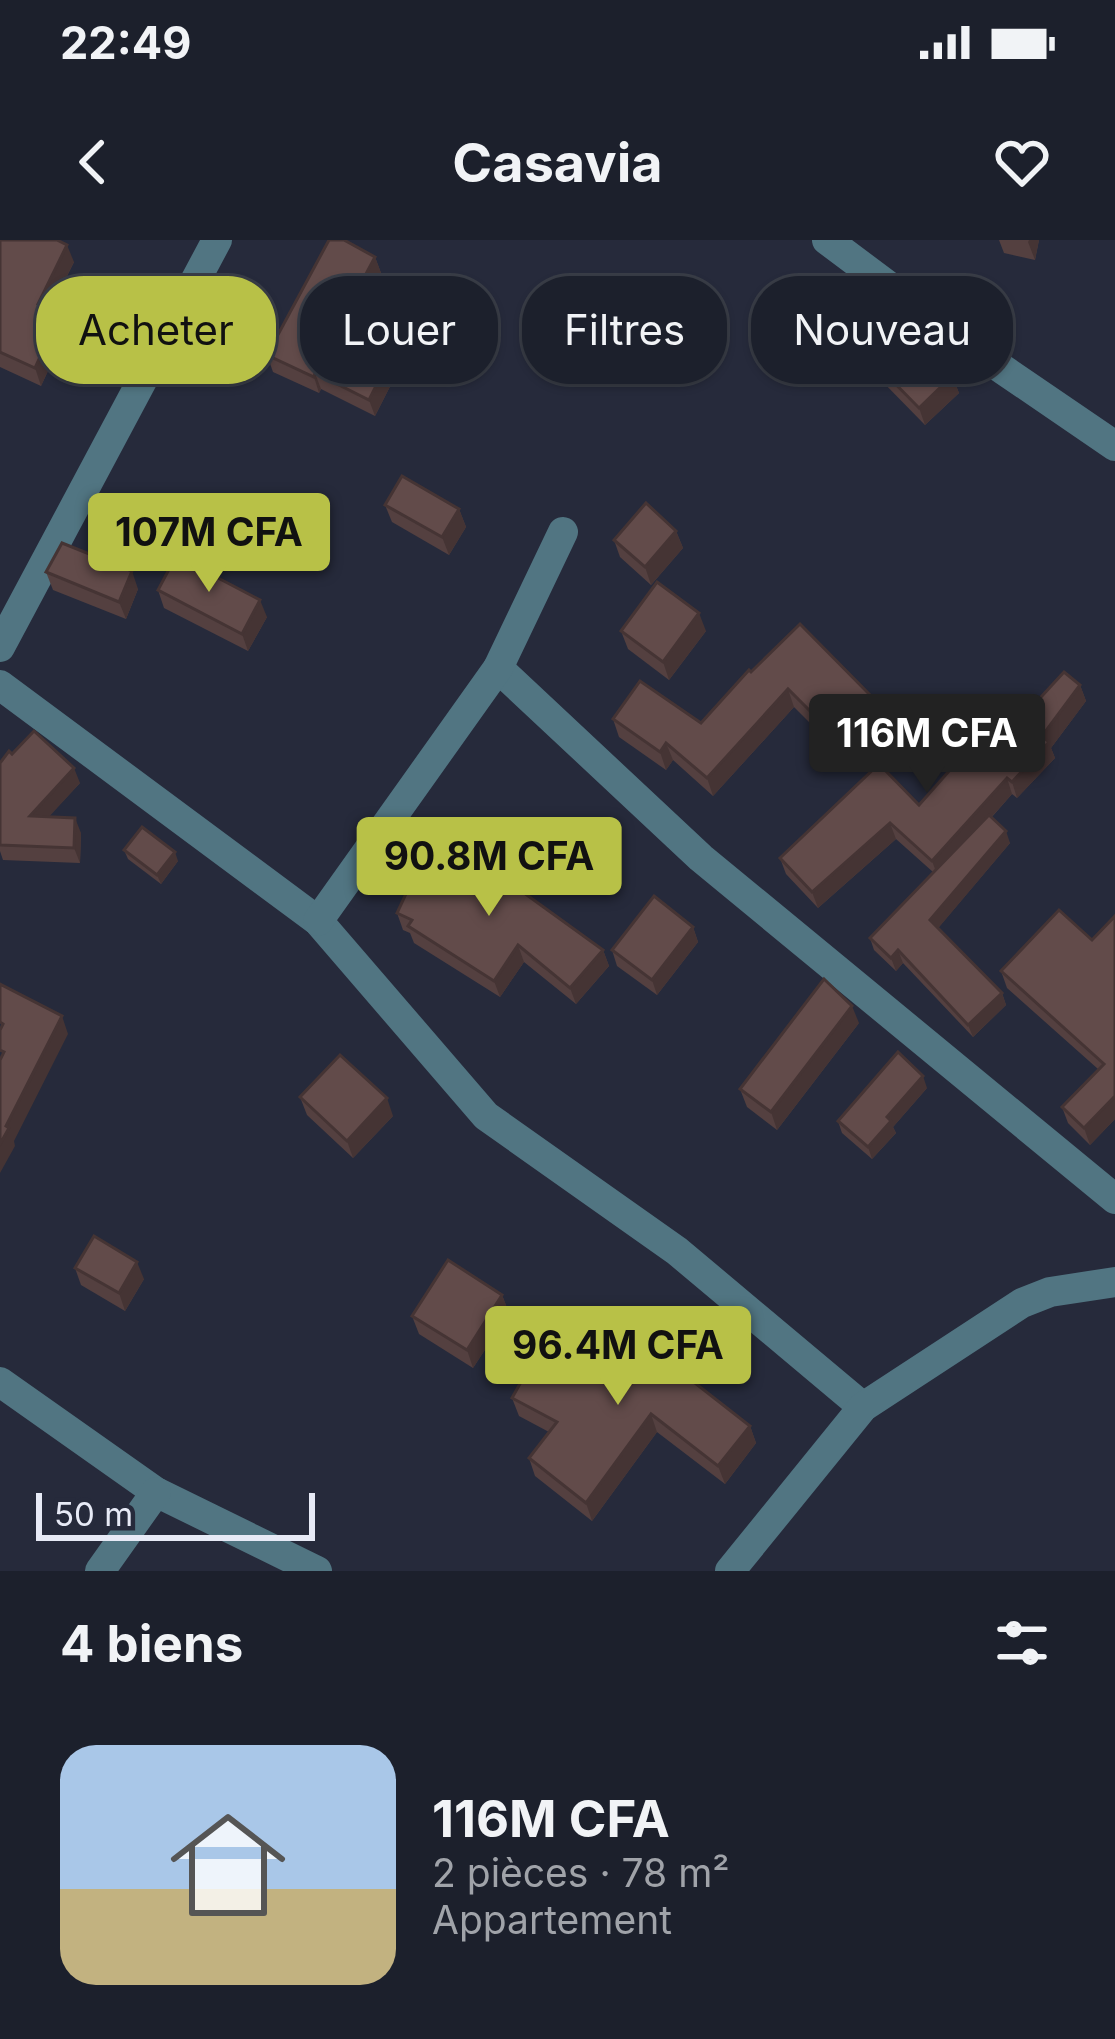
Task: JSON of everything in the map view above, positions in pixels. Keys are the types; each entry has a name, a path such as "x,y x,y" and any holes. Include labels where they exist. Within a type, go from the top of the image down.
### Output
{"street":[{"path":"0,647 217,240"},
{"path":"827,240 970,347 1115,446"},
{"path":"318,920 498,668 563,532"},
{"path":"498,668 701,858 1115,1199"},
{"path":"0,685 318,920 485,1116 677,1252 863,1407"},
{"path":"730,1571 863,1407 1022,1303 1050,1292 1115,1282"},
{"path":"0,1382 156,1492 317,1571"},
{"path":"100,1571 156,1492"}],"building":[{"path":"0,240 57,240 67,245 52,276 36,276 35,368 0,352"},
{"path":"329,240 344,240 375,257 365,276 310,276"},
{"path":"300,294 300,370 276,359 276,338"},
{"path":"337,384 377,384 369,400"},
{"path":"895,384 944,384 919,408"},
{"path":"402,476 459,509 442,537 385,505"},
{"path":"646,503 676,531 645,567 614,540"},
{"path":"62,543 132,571 119,602 46,572"},
{"path":"176,556 260,600 242,634 158,590"},
{"path":"657,582 699,613 663,662 621,631"},
{"path":"800,624 874,699 836,737 788,689 707,778 666,743 660,752 613,719 640,681 701,723"},
{"path":"1064,672 1080,685 1042,736 1049,742 1012,782 1007,778 932,861 890,823 812,892 780,858 879,764 919,805 996,718 1007,734"},
{"path":"34,731 74,768 30,816 75,818 74,848 0,845 0,763"},
{"path":"989,815 1006,831 930,920 1002,993 968,1025 898,950 891,958 870,938"},
{"path":"142,827 175,852 157,875 124,850"},
{"path":"432,838 498,881 502,877 603,950 570,988 518,945 494,981 408,926 412,920 397,913"},
{"path":"654,896 693,927 652,980 612,950"},
{"path":"1059,910 1092,940 1115,916 1115,1096 1084,1128 1062,1107 1104,1064 1001,971"},
{"path":"824,979 852,1006 771,1112 740,1089"},
{"path":"0,984 62,1016 0,1144 0,1060 4,1052 0,1050"},
{"path":"898,1052 923,1076 868,1147 838,1121"},
{"path":"340,1055 387,1098 347,1141 300,1097"},
{"path":"94,1236 137,1262 119,1293 75,1268"},
{"path":"448,1260 502,1295 467,1350 412,1316"},
{"path":"636,1326 696,1373 691,1380 750,1426 718,1466 651,1414 586,1503 529,1458 557,1422 512,1398 548,1334 605,1365"}]}
